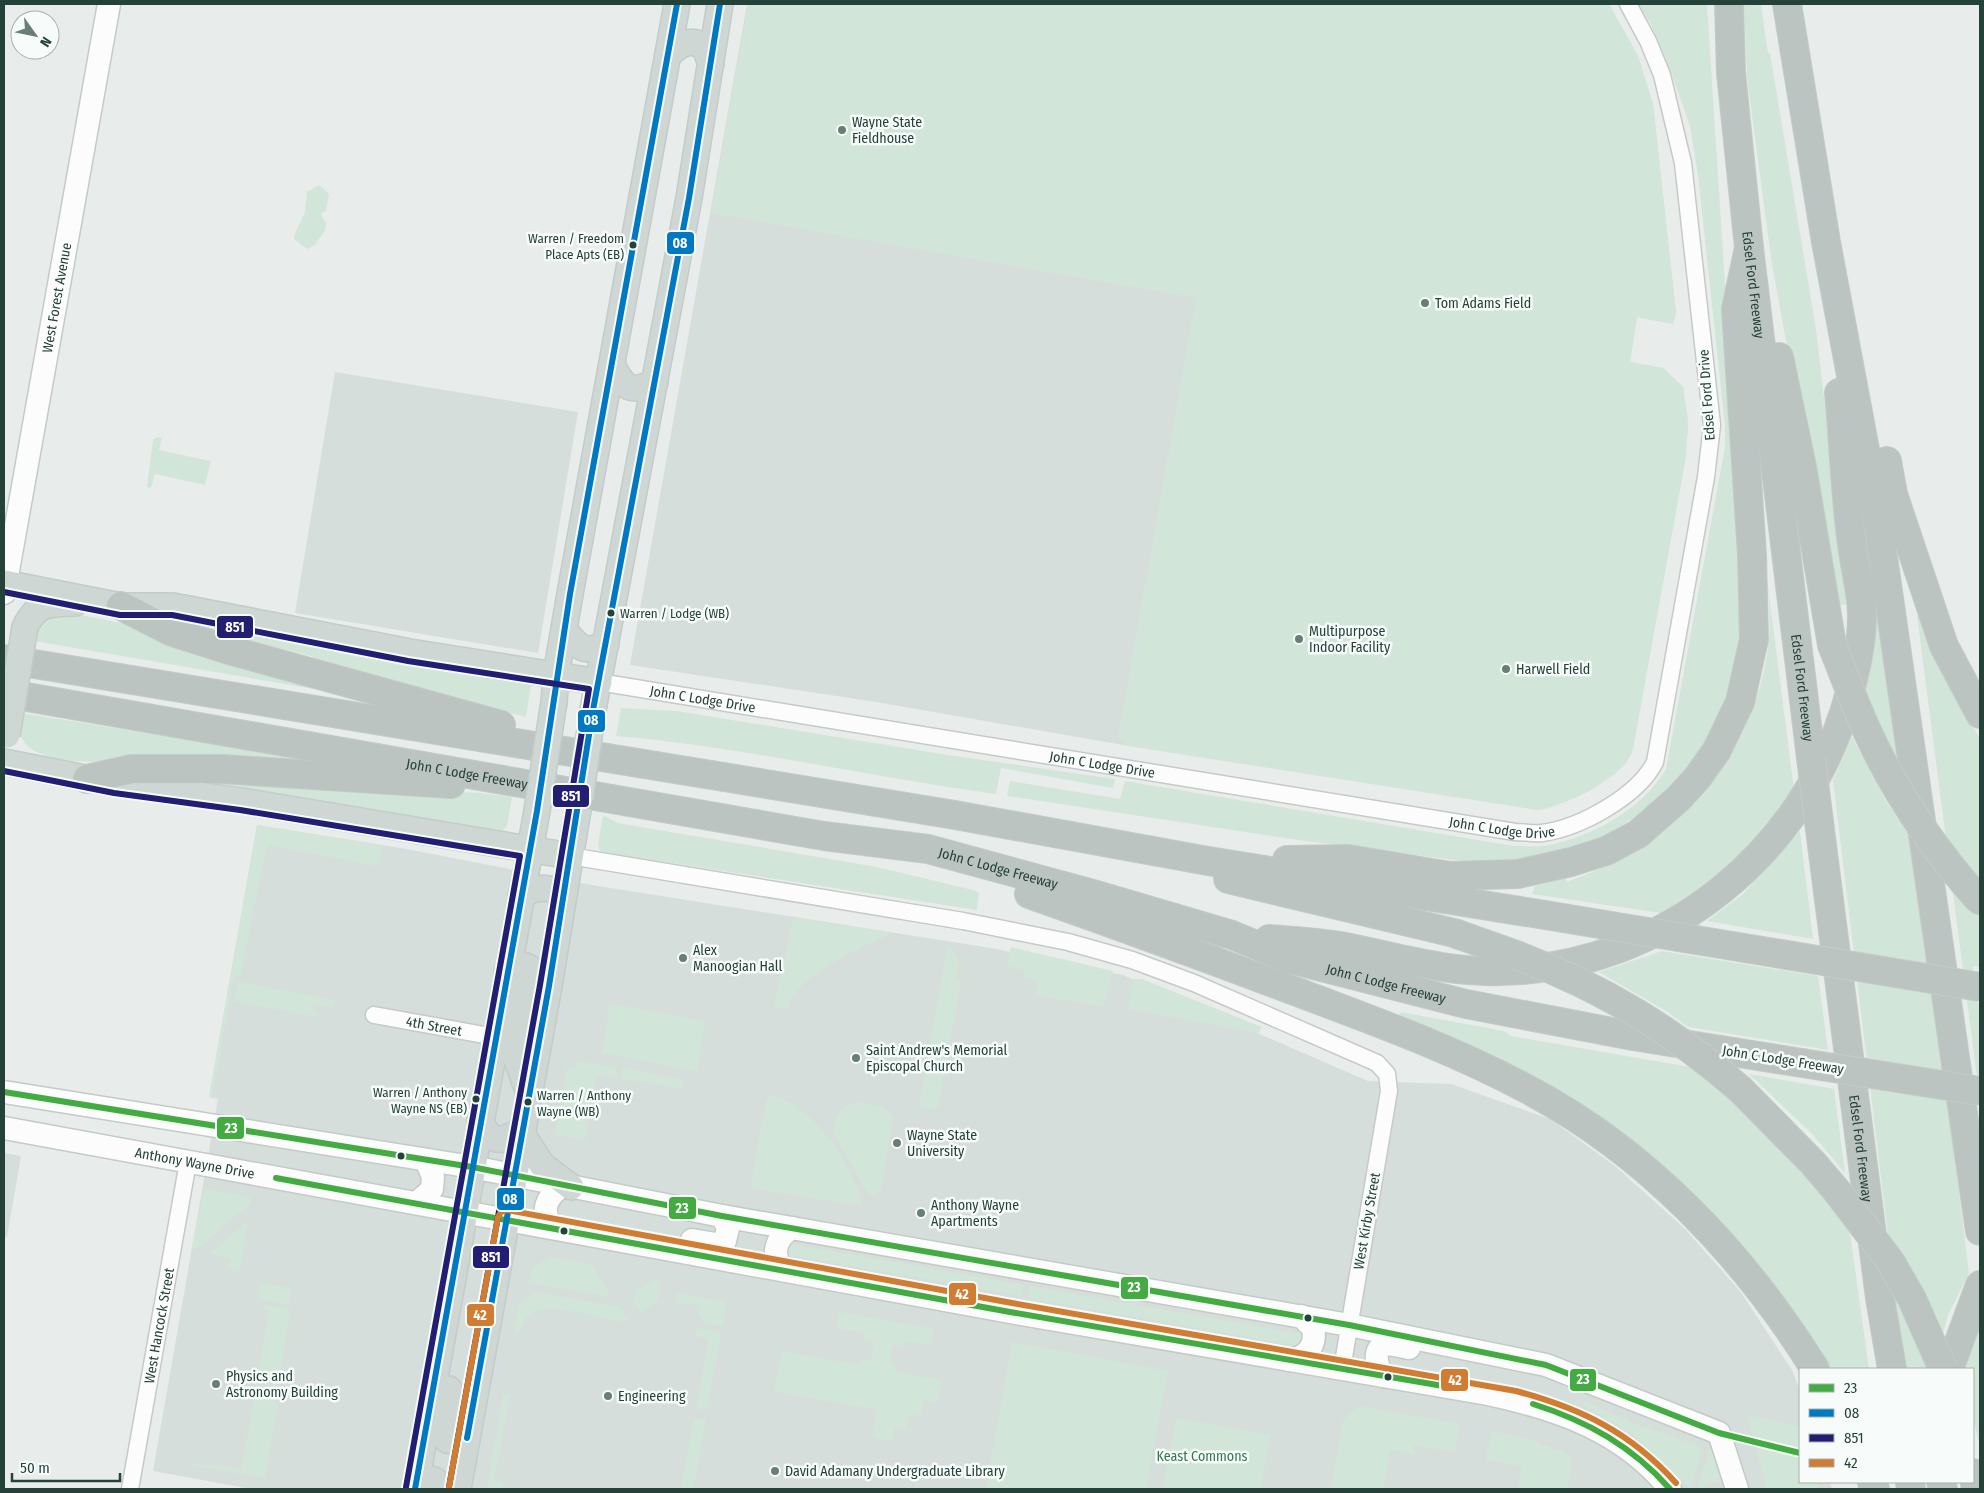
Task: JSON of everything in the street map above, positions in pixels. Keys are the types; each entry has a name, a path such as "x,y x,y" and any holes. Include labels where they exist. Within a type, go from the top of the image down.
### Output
{"highway":[{"name":"Edsel Ford Freeway","path":"1729,4 1731,73 1748,248 1880,1298 1892,1368"},
{"path":"1786,4 1826,242 1876,508 1979,1222"},
{"path":"1232,935 1343,946 1446,969 1471,971 1534,969 1572,963 1604,955 1634,943 1686,917 1725,888 1767,848 1800,806 1834,742 1843,719 1860,641 1862,616 1853,550 1826,242"},
{"path":"1208,861 1348,859 1450,876 1518,874 1572,862 1606,851 1638,834 1679,798 1698,777 1717,750 1740,702 1754,639 1752,555 1736,309 1748,248"},
{"path":"1835,284 1870,366 1893,494 1944,646 1980,714"},
{"path":"1759,330 1777,352 1802,467 1832,645 1868,733 1888,772 1910,808 1965,884 1980,901"},
{"path":"110,604 172,632 221,648 487,722 872,788 920,810"},
{"path":"4,660 920,810 1208,861 1980,987"},
{"name":"John C Lodge Freeway","path":"4,693 512,780 824,836 928,849 1093,894 1232,935 1290,958 1466,1004 1633,1036 1980,1091"},
{"path":"87,779 132,768 195,768 503,788 512,780"},
{"path":"824,836 856,850 1012,888 1174,945 1448,1051 1529,1090 1615,1146 1697,1216 1730,1252 1814,1368"},
{"path":"1164,852 1235,882 1454,933 1562,972 1625,1004 1714,1066 1767,1114 1813,1163 1890,1261 1912,1299 1943,1368"},
{"path":"1950,1368 1965,1322 1980,1285"}],"main road":[{"path":"415,1486 537,811 554,702 556,675 677,4"},
{"path":"458,1489 523,1132 564,895 593,710 654,382 713,54 720,4"},
{"path":"713,54 721,32 727,4"},
{"path":"668,56 680,45 694,42 713,54"},
{"path":"612,365 620,380 627,387 640,389 654,382"},
{"path":"4,586 110,604"},
{"path":"32,767 14,752 7,735 25,627 32,613 46,604 110,604"},
{"name":"John C Lodge Drive","path":"110,604 174,606 460,660 599,682"},
{"path":"564,630 581,648 587,650 606,644"},
{"path":"4,762 87,779 570,856"},
{"path":"521,895 534,888 543,887 564,895"},
{"path":"507,972 526,966 531,969 532,975 516,1058 529,1095"},
{"path":"480,1120 487,1133 495,1139 505,1140 523,1132"},
{"path":"523,1132 542,1165 567,1186"},
{"path":"444,1326 454,1358 444,1417 445,1434 447,1440 453,1442 467,1437"},
{"path":"415,1486 426,1478 434,1480 442,1489"}],"street":[{"name":"West Forest Avenue","path":"4,586 109,4"},
{"name":"Edsel Ford Drive","path":"1628,4 1648,41 1662,75 1683,163 1712,425 1709,459 1658,753 1651,770 1638,786"},
{"name":"John C Lodge Drive","path":"599,682 1515,832 1541,833 1568,826 1616,801 1638,786"},
{"name":"West Kirby Street","path":"570,856 963,921 1068,942 1132,960 1202,986 1377,1063 1387,1074 1389,1091 1342,1369"},
{"name":"4th Street","path":"374,1014 495,1037"},
{"path":"4,1092 515,1175 722,1216 1301,1316 1546,1365 1719,1433 1737,1489"},
{"path":"44,1135 43,1117 50,1100"},
{"name":"Anthony Wayne Drive","path":"4,1128 1010,1312 1531,1403 1608,1434 1638,1456 1670,1489"},
{"path":"417,1203 432,1189 432,1177 426,1160"},
{"name":"West Hancock Street","path":"130,1489 188,1162"},
{"path":"554,1228 545,1214 546,1203 553,1192 567,1186"},
{"path":"632,1243 662,1235 720,1244 727,1237 728,1228 722,1216"},
{"path":"783,1269 776,1262 776,1246 780,1238 792,1228"},
{"path":"1289,1360 1304,1356 1314,1342 1313,1328 1301,1316"},
{"path":"1383,1376 1377,1363 1377,1355 1386,1345 1455,1356 1474,1350"}],"shaded area":[{"path":"747,4 1609,4 1638,56 1653,104 1676,313 1673,324 1637,317 1630,362 1663,368 1683,387 1688,431 1633,749 1626,763 1613,775 1586,791 1551,807 1538,810 1123,745 876,702 630,665"},
{"path":"335,372 578,412 538,653 295,613"},
{"name":"Wayne State University","path":"257,825 401,848 592,885 991,948 1123,975 1368,1081 1451,1084 1550,1119 1615,1166 1685,1229 1740,1291 1792,1370 1799,1388 1799,1483 1830,1483 1832,1489 251,1489 153,1471 218,1099 209,1097"},
{"path":"4,1153 21,1156 7,1237 4,1237"}],"green space":[{"path":"748,4 1609,4 1638,56 1653,104 1676,313 1673,324 1637,317 1630,362 1663,368 1683,387 1688,419 1686,457 1633,749 1619,770 1607,780 1579,796 1564,803 1538,810 1123,745 1124,739 1118,738 1196,298 711,213"},
{"path":"1638,4 1707,4 1737,470 1741,651 1723,711 1684,775 1651,807 1597,841 1529,861 1478,863 1298,840 1007,796 1010,781 1120,799 1125,781 1514,846 1545,846 1580,836 1614,820 1656,784 1666,769 1725,447 1725,425 1698,175 1690,126 1651,24"},
{"path":"1744,4 1761,4 1768,53 1770,53 1816,329 1848,604 1835,606 1772,265 1747,78"},
{"path":"319,185 329,194 326,211 321,213 326,228 315,245 307,249 294,239 294,236 305,212 307,192"},
{"path":"157,437 162,438 159,450 211,461 205,485 155,474 151,488 147,487 153,440"},
{"path":"1866,529 1902,772 1862,691 1872,580"},
{"path":"1765,563 1794,790 1739,860 1667,914 1532,894 1535,886 1566,878 1567,882 1616,862 1652,842 1694,802 1726,761 1750,715 1759,691 1765,665 1770,620"},
{"path":"60,611 136,626 315,683 314,689 34,641 35,632 43,617"},
{"path":"170,615 531,684 526,717 342,670 311,656 235,637"},
{"path":"1921,615 1948,679 1980,739 1980,967 1973,966 1977,1002 1980,1003 1980,1101 1917,616"},
{"path":"621,708 677,711 948,755 1115,779 1113,788 1001,768 996,794 712,747 616,736"},
{"path":"21,713 311,759 310,768 65,761 36,752 29,747 20,734"},
{"path":"1852,737 1886,801 1917,847 1969,1273 1948,1315 1934,1368 1904,1368 1833,780"},
{"path":"150,778 480,793 512,797 507,826 502,831 495,831 334,804"},
{"path":"603,815 618,823 877,867 973,890 979,893 977,910 600,852 598,844"},
{"path":"257,825 383,845 378,866 267,845 240,976 234,975 212,1098 209,1097"},
{"path":"1800,831 1813,939 1707,921 1743,894"},
{"path":"795,918 887,932 888,935 830,964 816,974 794,996 787,1009 774,1007 792,922"},
{"path":"948,943 959,961 955,981 961,982 938,1107 932,1110 919,1106"},
{"path":"1011,947 1113,971 1103,1007 1036,995 1038,980 1024,977 1025,970 1007,966"},
{"path":"1662,951 1818,976 1828,1050 1688,1027 1666,1011 1599,972"},
{"path":"1133,979 1142,979 1262,1027 1259,1033 1128,1009"},
{"path":"238,982 335,1000 334,1007 313,1004 312,1011 319,1013 318,1017 234,1001"},
{"path":"610,1004 705,1021 697,1071 602,1053"},
{"path":"1401,1012 1504,1031 1511,1036 1696,1068 1760,1123 1832,1205 1850,1233 1869,1368 1825,1368 1799,1326 1755,1264 1705,1207 1398,1016"},
{"path":"577,1061 616,1068 615,1077 597,1074 585,1140 555,1135 567,1068 575,1069"},
{"path":"623,1068 683,1080 681,1089 621,1078"},
{"path":"1749,1074 1834,1089 1845,1173 1812,1134"},
{"path":"770,1096 786,1101 801,1110 827,1136 839,1152 848,1169 862,1201 860,1206 752,1188 766,1102"},
{"path":"857,1102 885,1108 893,1117 881,1188 874,1195 868,1193 833,1132 839,1113 847,1106"},
{"path":"207,1189 249,1197 251,1201 245,1209 226,1223 207,1241 191,1251 204,1191"},
{"path":"248,1221 240,1272 228,1269 231,1258 211,1254"},
{"path":"786,1243 1024,1285 1022,1296 784,1254"},
{"path":"552,1257 592,1265 610,1294 607,1296 528,1283 534,1266"},
{"path":"653,1280 661,1282 658,1301 640,1312 632,1299 637,1295 635,1291"},
{"path":"261,1283 292,1288 289,1304 259,1300"},
{"path":"1030,1286 1302,1334 1300,1346 1028,1298"},
{"path":"535,1292 620,1307 629,1321 550,1309 536,1312 526,1319 519,1334 514,1333 519,1305"},
{"path":"677,1293 726,1302 722,1326 706,1324 699,1314 700,1306 676,1302"},
{"path":"265,1305 290,1309 278,1386 256,1383 269,1310 264,1309"},
{"path":"1980,1307 1980,1447 1974,1420 1974,1368 1959,1368"},
{"path":"839,1312 934,1329 931,1345 903,1341 901,1347 892,1345 889,1363 897,1365 896,1372 941,1380 937,1403 923,1400 921,1416 909,1414 906,1430 895,1427 892,1441 872,1438 877,1410 774,1391 782,1351 859,1365 861,1359 871,1361 874,1342 864,1340 865,1333 836,1328"},
{"path":"696,1328 721,1333 707,1410 696,1408 709,1339 695,1336"},
{"path":"1012,1342 1168,1371 1146,1489 986,1489"},
{"path":"503,1394 510,1395 494,1481 503,1483 501,1489 487,1489"},
{"path":"255,1396 276,1400 275,1403 278,1404 265,1478 193,1465 193,1463 211,1466 211,1464 241,1469"},
{"path":"1585,1401 1633,1423 1702,1447 1691,1489 1632,1434 1583,1405"},
{"path":"1359,1406 1460,1424 1455,1452 1414,1445 1414,1454 1390,1450 1383,1489 1331,1489 1343,1420"},
{"path":"1747,1415 1799,1426 1799,1483 1817,1483 1819,1489 1767,1489"},
{"path":"694,1418 706,1420 693,1489 681,1489"},
{"name":"Keast Commons","path":"1176,1418 1270,1435 1261,1489 1163,1489"},
{"path":"1491,1431 1525,1438 1568,1454 1572,1463 1567,1489 1518,1489 1522,1466 1486,1460"},
{"path":"1709,1450 1713,1451 1723,1482 1713,1483 1698,1489"}],"transit line":[{"name":"08","path":"415,1489 537,811 570,594 677,4"},
{"name":"08","path":"467,1438 549,986 593,710 689,198 720,4"},
{"name":"851","path":"4,592 120,615 172,615 408,661 589,689 540,985 449,1487"},
{"name":"851","path":"4,771 114,793 240,810 520,856 406,1487"},
{"name":"23","path":"4,1092 472,1167 722,1216 1349,1325 1546,1365 1719,1433 1799,1453"},
{"name":"23","path":"276,1178 1010,1312 1449,1387"},
{"name":"42","path":"449,1487 498,1217 501,1212 507,1210 1012,1303 1516,1391 1584,1415 1623,1436 1659,1465 1676,1483"},
{"name":"23","path":"1533,1404 1572,1418 1608,1437 1640,1460 1670,1489"}],"place":[{"name":"Wayne State Fieldhouse","path":"842,130"},
{"name":"Warren / Freedom Place Apts (EB)","path":"633,245"},
{"name":"Tom Adams Field","path":"1425,303"},
{"name":"Warren / Lodge (WB)","path":"611,613"},
{"name":"Multipurpose Indoor Facility","path":"1299,639"},
{"name":"Harwell Field","path":"1506,669"},
{"name":"Alex Manoogian Hall","path":"683,958"},
{"name":"Saint Andrew's Memorial Episcopal Church","path":"856,1058"},
{"name":"Warren / Anthony Wayne NS (EB)","path":"476,1099"},
{"name":"Warren / Anthony Wayne (WB)","path":"528,1102"},
{"name":"Wayne State University","path":"897,1143"},
{"name":"Anthony Wayne Apartments","path":"921,1213"},
{"name":"Physics and Astronomy Building","path":"216,1384"},
{"name":"Engineering","path":"608,1396"},
{"name":"David Adamany Undergraduate Library","path":"775,1471"}]}
